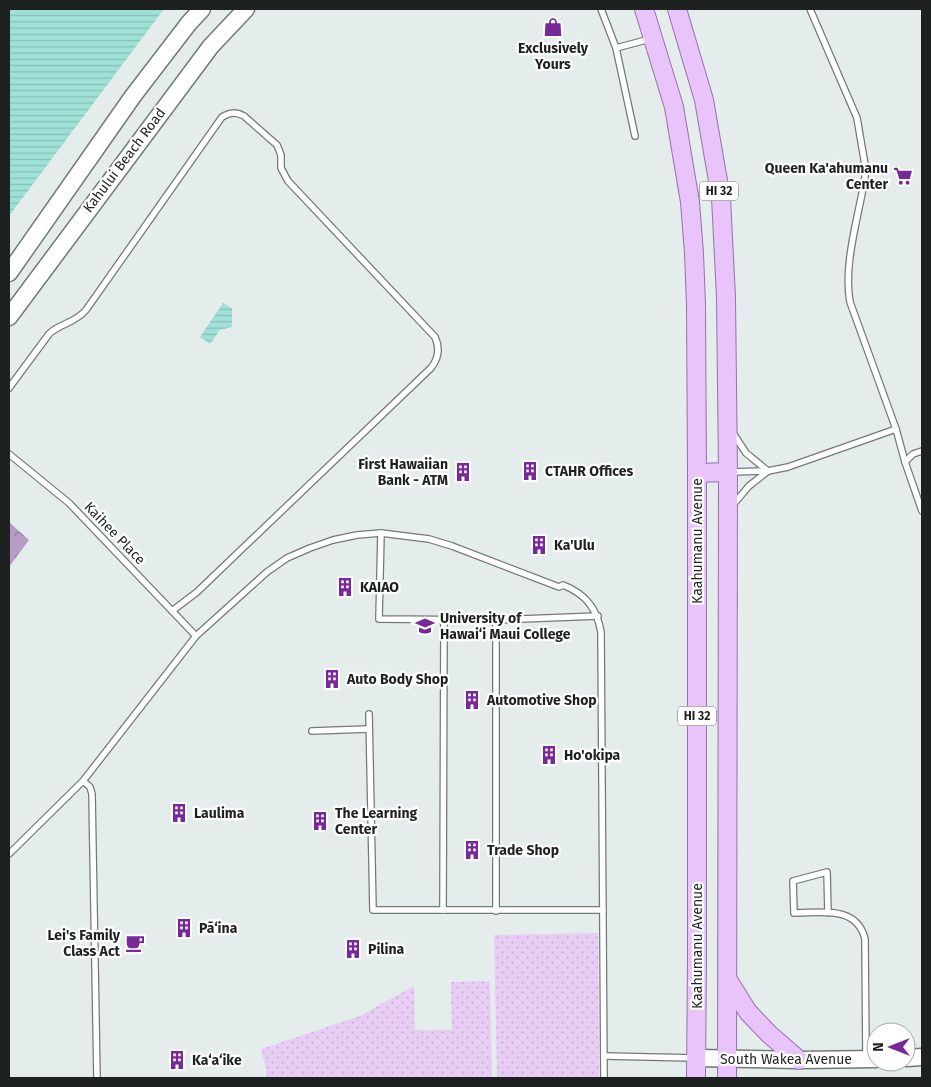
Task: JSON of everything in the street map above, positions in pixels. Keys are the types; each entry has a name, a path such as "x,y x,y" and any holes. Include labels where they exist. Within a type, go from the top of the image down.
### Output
{"main road":[{"name":"Kahului Beach Road","path":"9,273 133,96 202,9"},
{"name":"Kahului Beach Road","path":"9,317 204,54 246,9"},
{"name":"Kaahumanu Avenue","path":"644,9 674,107 690,202 696,305 696,1078"},
{"name":"HI 32","path":"678,9 704,100 721,198 726,297 728,418 726,1078"},
{"path":"697,473 728,472"},
{"path":"727,979 748,1012 769,1034 799,1060"},
{"name":"South Wakea Avenue","path":"696,1058 866,1059"}],"lane":[{"path":"601,9 616,48 635,136"},
{"path":"810,9 857,118 865,166 865,177 848,272 850,302 896,429 922,511"},
{"path":"616,48 654,38"},
{"path":"9,388 49,334 55,328 74,321 86,310 222,117 230,114 244,116 275,144 280,151 282,168 288,181 435,337 438,352 436,361 431,368 197,592 172,611"},
{"path":"728,418 735,437 746,453 768,471"},
{"path":"728,472 768,471 788,467 896,429"},
{"path":"906,462 914,454 922,451"},
{"name":"Kaihee Place","path":"9,454 69,503 196,636"},
{"path":"728,514 746,489 768,471"},
{"path":"381,533 379,619 496,620 598,616"},
{"path":"9,854 83,781 196,636 267,572 287,558 333,540 381,533 429,539 559,587 569,588 585,598 598,616 601,632 604,1078"},
{"path":"443,910 444,619"},
{"path":"496,620 496,911"},
{"path":"369,714 373,910 603,910"},
{"path":"312,730 368,729"},
{"path":"83,781 90,787 92,794 97,1078"},
{"path":"828,913 827,872 793,881 794,913 844,914 853,918 860,926 864,935 869,1022"},
{"path":"604,1056 696,1058"}],"shaded area":[{"path":"598,933 599,1078 497,1078 494,935"},
{"path":"490,981 492,1078 266,1078 266,1068 261,1049 360,1016 414,986 415,1030 452,1030 451,982"}],"green space":[{"path":"9,522 29,540 9,567"}],"water":[{"path":"9,9 164,9 9,216"},
{"path":"223,303 232,308 232,327 220,330 210,344 200,337"}],"place":[{"name":"Exclusively Yours","path":"553,27"},
{"name":"Queen Ka'ahumanu Center","path":"903,176"},
{"name":"CTAHR Offices","path":"530,471"},
{"name":"First Hawaiian Bank - ATM","path":"463,472"},
{"name":"Ka'Ulu","path":"539,545"},
{"name":"KAIAO","path":"345,587"},
{"name":"University of Hawai‘i Maui College","path":"425,626"},
{"name":"Auto Body Shop","path":"332,679"},
{"name":"Automotive Shop","path":"472,700"},
{"name":"Ho'okipa","path":"549,755"},
{"name":"Laulima","path":"179,813"},
{"name":"The Learning Center","path":"320,821"},
{"name":"Trade Shop","path":"472,850"},
{"name":"Pā‘ina","path":"184,928"},
{"name":"Lei's Family Class Act","path":"135,943"},
{"name":"Pilina","path":"353,949"},
{"name":"Ka‘a‘ike","path":"177,1060"}]}
